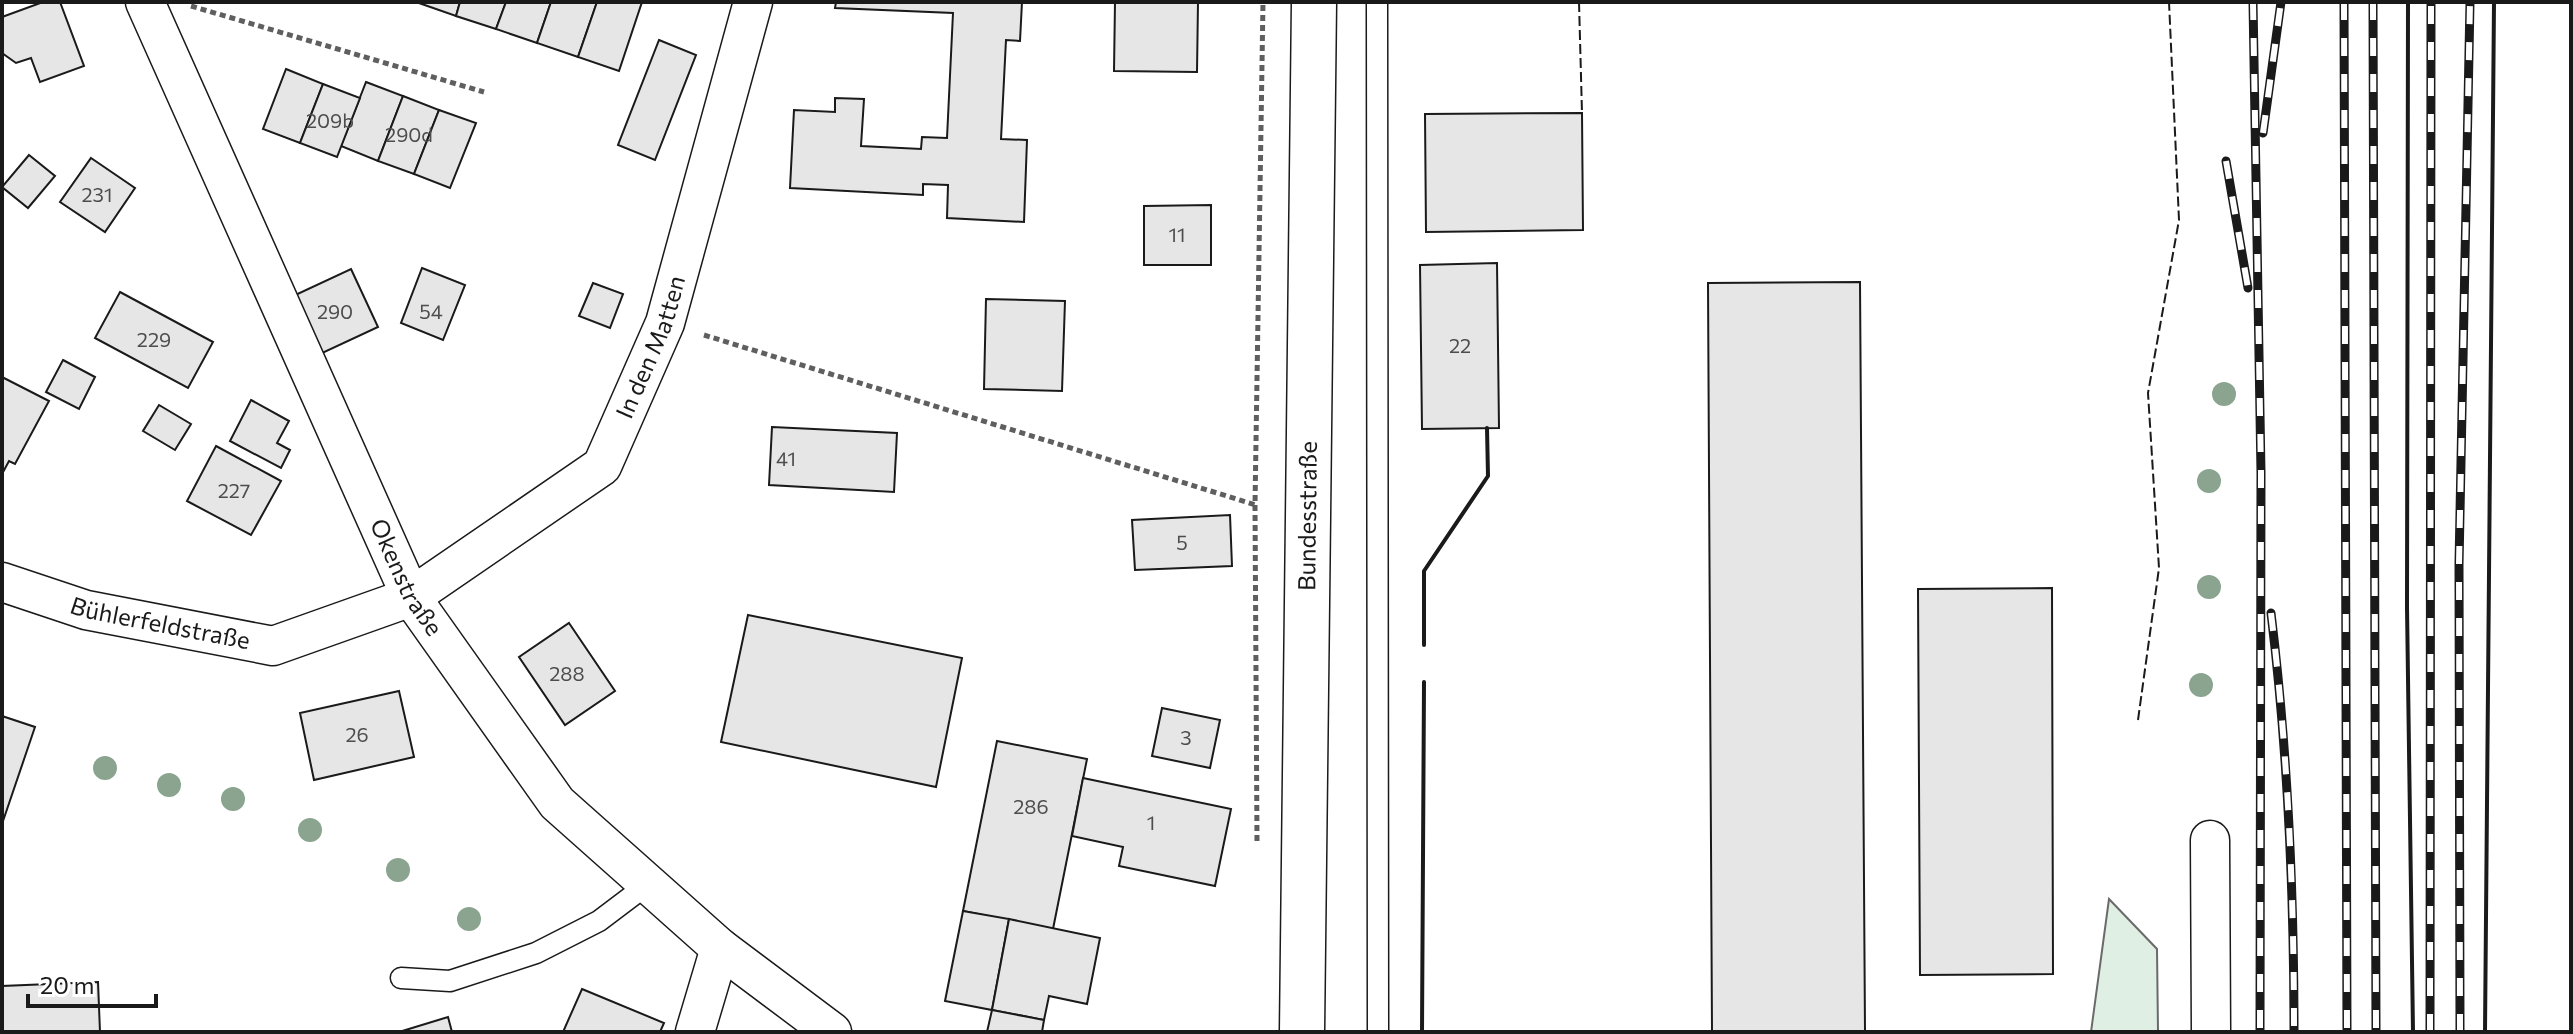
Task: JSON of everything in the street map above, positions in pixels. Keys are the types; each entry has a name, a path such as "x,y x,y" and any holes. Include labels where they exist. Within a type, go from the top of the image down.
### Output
{"main road":[{"name":"Bundesstraße","path":"1302,1032 1314,2"}],"street":[{"name":"Okenstraße","path":"145,2 411,597 557,803 720,948 832,1032"},
{"name":"In den Matten","path":"411,597 602,466 665,323 753,2"},
{"name":"Bühlerfeldstraße","path":"2,582 86,610 273,646 411,597"},
{"path":"2210,840 2211,1032"},
{"path":"695,1032 720,948"}],"lane":[{"path":"1377,2 1378,1032"},
{"path":"401,978 450,981 536,953 599,921 648,884"}],"path":[{"path":"178,2 484,92"},
{"path":"1257,856 1255,505 1263,2"},
{"path":"665,323 1255,505 1307,517"}],"green space":[{"path":"2109,899 2157,949 2158,1032 2091,1032"}],"building":[{"path":"43,2 60,2 84,66 40,82 31,58 16,63 2,53 2,17"},
{"path":"416,2 460,2 456,16"},
{"path":"460,2 506,2 496,29 456,16"},
{"path":"506,2 551,2 537,43 496,29"},
{"path":"551,2 597,2 578,57 537,43"},
{"path":"597,2 642,2 619,71 578,57"},
{"path":"836,2 1022,2 1020,41 1006,40 1001,139 1027,140 1024,222 947,218 948,185 923,184 923,195 790,188 794,110 835,112 835,98 864,99 861,146 921,149 922,137 947,138 953,13 835,8"},
{"path":"1115,2 1198,2 1197,72 1114,71"},
{"path":"659,40 696,55 655,160 618,145"},
{"path":"286,69 323,84 300,143 263,129"},
{"path":"366,82 403,96 378,161 341,146"},
{"path":"323,84 360,98 337,157 300,143"},
{"path":"403,96 439,110 414,174 378,161"},
{"path":"439,110 476,123 450,188 414,174"},
{"path":"1582,113 1583,230 1426,232 1425,114"},
{"path":"29,155 55,176 28,208 2,187"},
{"path":"91,158 135,188 105,232 60,202"},
{"path":"1211,205 1211,265 1144,265 1144,206"},
{"path":"1497,263 1499,428 1422,429 1420,265"},
{"path":"422,268 465,285 443,340 401,323"},
{"path":"351,269 378,327 318,355 291,297"},
{"path":"1860,282 1865,1032 1712,1032 1708,283"},
{"path":"593,283 623,294 610,328 579,316"},
{"path":"120,292 213,342 188,388 95,338"},
{"path":"986,299 1065,301 1062,391 984,389"},
{"path":"63,360 95,377 79,409 46,392"},
{"path":"2,377 49,401 15,464 9,461 2,474"},
{"path":"251,400 289,421 277,443 290,450 281,468 230,441"},
{"path":"159,405 191,424 175,450 143,431"},
{"path":"772,427 897,433 894,492 769,485"},
{"path":"216,446 281,481 251,535 187,501"},
{"path":"1230,515 1232,566 1135,570 1132,520"},
{"path":"2052,588 2053,974 1920,975 1918,589"},
{"path":"748,615 962,658 936,787 721,742"},
{"path":"569,623 615,691 565,725 519,657"},
{"path":"399,691 414,757 314,780 300,713"},
{"path":"1162,708 1220,720 1210,768 1152,756"},
{"path":"2,716 35,727 2,824"},
{"path":"997,741 1087,759 1053,929 963,911"},
{"path":"1083,778 1231,809 1215,886 1119,866 1123,847 1072,836"},
{"path":"963,911 1009,919 992,1010 945,1001"},
{"path":"1009,919 1100,938 1087,1004 1049,996 1044,1020 992,1010"},
{"path":"98,982 100,1032 2,1032 2,986"},
{"path":"582,989 664,1023 660,1032 563,1032"},
{"path":"992,1010 1044,1020 1042,1032 987,1032"},
{"path":"448,1017 452,1032 399,1032"}],"railway":[{"path":"2253,2 2261,473 2260,1032"},
{"path":"2263,133 2281,2"},
{"path":"2344,2 2347,1032"},
{"path":"2373,2 2376,1032"},
{"path":"2430,1032 2431,2"},
{"path":"2460,1032 2459,564 2470,2"},
{"path":"2226,161 2248,288"},
{"path":"2271,613 2289,822 2294,1032"}],"fence":[{"path":"1579,2 1582,113"},
{"path":"2138,720 2159,568 2148,393 2179,220 2169,2"}],"wall":[{"path":"2408,2 2407,607 2413,1032"},
{"path":"2485,1032 2494,2"},
{"path":"1424,645 1424,571 1488,476 1487,428"},
{"path":"1422,1032 1424,682"}]}
